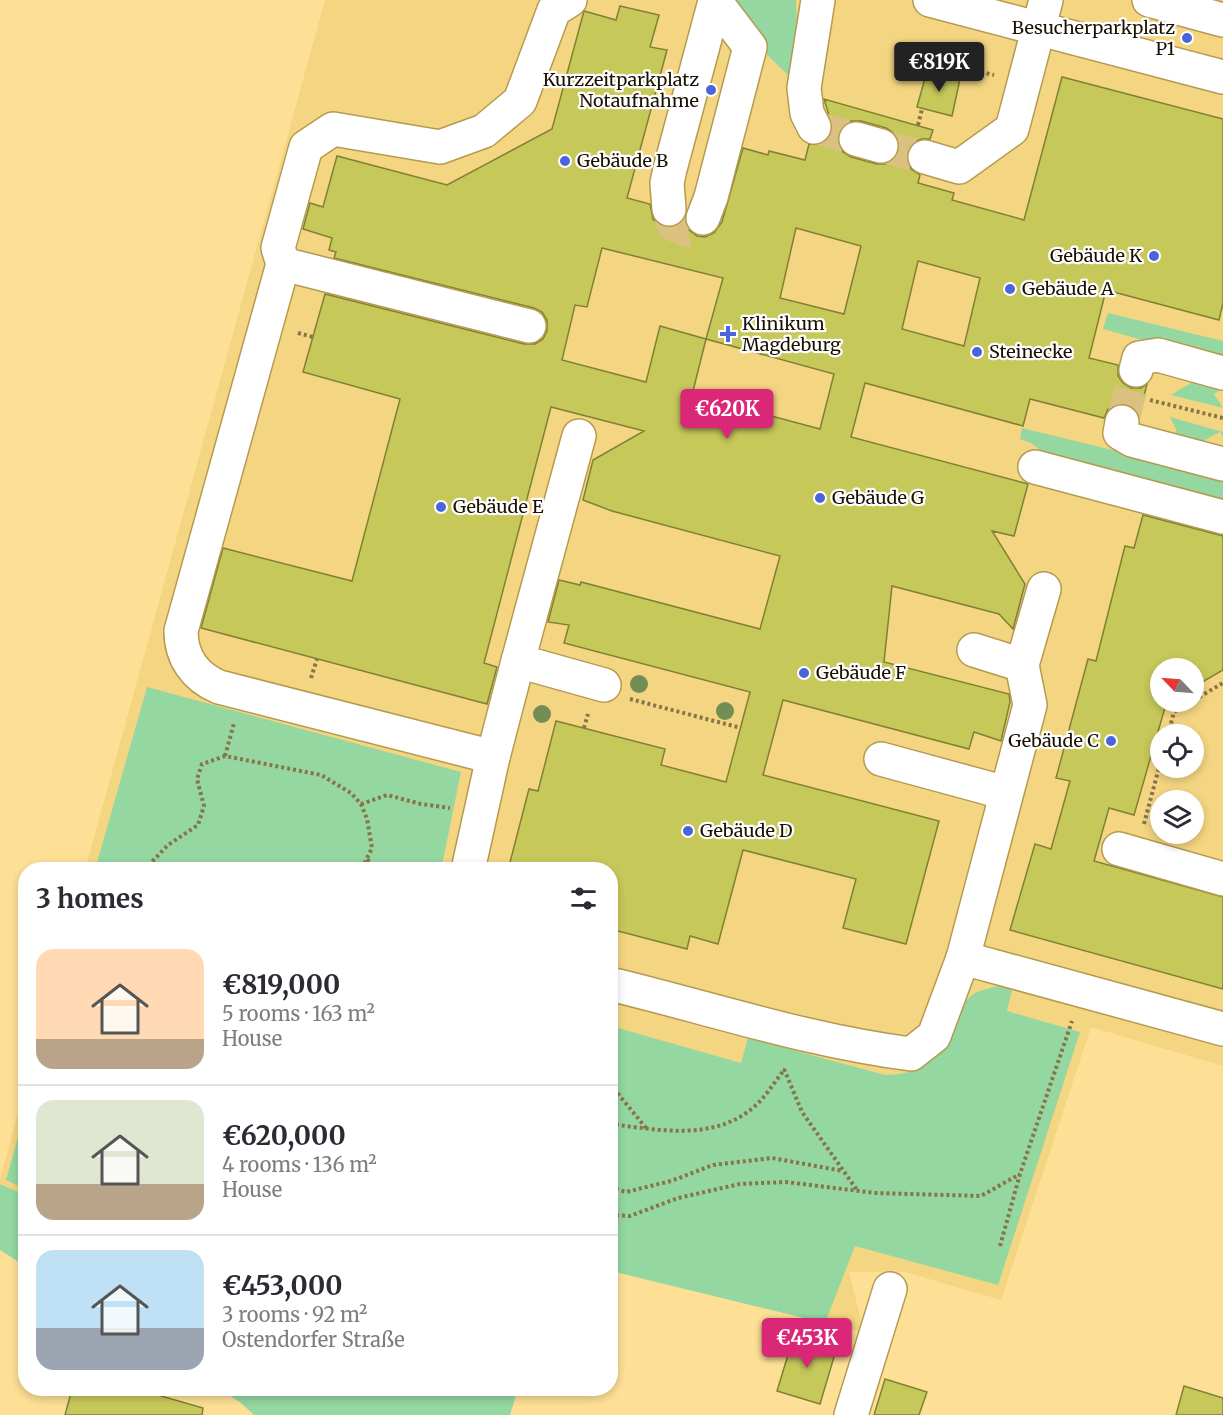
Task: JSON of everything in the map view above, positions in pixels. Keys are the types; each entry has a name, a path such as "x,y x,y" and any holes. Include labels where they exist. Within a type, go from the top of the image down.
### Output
{"street":[{"path":"493,757 219,687 199,675 187,660 181,637 181,625 283,264 278,248 306,147 333,129 440,147 484,131 520,101 554,10 570,0"},
{"path":"669,209 667,183 670,169 715,0"},
{"path":"703,218 711,197 750,47 715,0"},
{"path":"814,127 807,113 804,88 818,0"},
{"path":"930,0 1042,15 1223,77"},
{"path":"1149,0 1223,20"},
{"path":"925,157 959,166 1012,129 1042,15"},
{"path":"283,264 529,326"},
{"path":"1223,372 1158,355 1139,358 1134,397 1120,433 1132,440 1223,464"},
{"path":"470,862 493,757 579,436"},
{"path":"1035,467 1223,517"},
{"path":"618,986 769,1026 872,1049 911,1054 934,1036 963,958 1030,705 1022,665 1044,590"},
{"path":"974,650 1022,665"},
{"path":"518,661 614,691"},
{"path":"881,759 1006,793"},
{"path":"1127,852 1223,879"},
{"path":"963,958 1223,1029"},
{"path":"851,1415 890,1289"}],"path":[{"path":"918,126 922,109"},
{"path":"1134,397 1223,418"},
{"path":"310,683 317,659"},
{"path":"1204,694 1223,683"},
{"path":"614,691 741,728"},
{"path":"225,756 234,722"},
{"path":"152,862 168,845 198,825 204,806 197,779 202,764 225,756 321,775 351,793 361,804 367,819 372,848 365,862"},
{"path":"1127,852 1154,778"},
{"path":"361,804 387,795 422,804 460,809 483,803"},
{"path":"367,857 368,862"},
{"path":"1000,1246 1020,1174 1082,991"},
{"path":"769,1026 802,1112 857,1190"},
{"path":"618,1125 702,1131 730,1124 756,1105 784,1069"},
{"path":"618,1094 647,1128"},
{"path":"618,1190 626,1192 671,1181 713,1165 772,1158 843,1171"},
{"path":"618,1215 630,1216 678,1198 740,1184 786,1182 874,1192 981,1196 1020,1174"}],"shaded area":[{"name":"Klinikum Magdeburg","path":"325,0 1223,0 1223,1066 1091,1027 1001,1300 905,1272 849,1272 864,1332 618,1273 618,862 87,862"},
{"path":"18,1113 18,1192 0,1184"}],"green space":[{"path":"732,0 796,0 797,28 790,77 752,40"},
{"path":"1108,313 1223,341 1223,362 1103,329"},
{"path":"1199,378 1223,388 1214,394 1223,408 1171,395"},
{"path":"1170,417 1223,432 1223,436 1220,432 1188,449 1160,441 1177,431"},
{"path":"1022,428 1223,477 1223,506 1055,461 1031,443 1020,439"},
{"path":"147,687 461,772 443,862 97,862"},
{"path":"998,986 1012,990 1007,1011 1080,1032 998,1285 855,1246 825,1323 618,1273 618,1028 741,1063 748,1038 885,1075 900,1074 922,1067 930,1060 943,1043 963,1004 977,992"},
{"path":"18,1137 18,1186 6,1180"},
{"path":"0,1184 18,1192 18,1262 0,1250"},
{"path":"230,1396 516,1396 510,1415 254,1415"}],"building":[{"path":"620,6 659,15 650,47 667,50 627,198 650,204 653,219 661,226 671,228 679,225 685,219 688,229 697,236 705,237 714,233 722,222 743,148 768,155 769,151 805,160 809,144 822,144 829,138 833,128 824,99 933,130 930,139 921,139 913,143 907,152 907,162 911,169 920,175 918,183 954,193 952,200 1024,220 1062,77 1223,119 1223,303 1219,320 1106,290 1089,358 1118,365 1118,376 1131,388 1141,388 1147,384 1139,415 1134,407 1125,404 1115,405 1108,409 1104,418 1030,399 1023,426 865,383 851,437 1028,484 1014,536 992,531 1025,584 1013,629 999,614 892,586 884,662 1009,694 1010,702 1001,741 974,732 969,749 783,700 763,775 939,821 906,944 843,928 856,879 743,850 718,944 690,936 687,949 618,931 618,862 510,862 529,789 538,791 556,721 665,749 661,765 726,782 750,692 564,643 569,625 548,622 559,580 580,585 581,582 760,629 780,556 612,511 583,500 593,460 644,431 551,407 484,663 497,667 487,704 201,628 223,548 352,581 400,399 303,372 325,294 524,344 535,344 543,339 547,331 547,320 542,312 534,308 334,258 336,252 329,250 332,238 303,229 310,203 323,207 337,156 447,185 552,129 584,11 616,20","holes":["851,121 861,121 886,128 894,133 899,142 899,150 894,159 886,164 877,164 851,157 843,152 838,144 838,135 843,126","796,228 861,246 844,314 780,298","602,248 723,278 706,339 660,326 646,382 562,360 575,305 587,307","918,261 980,278 964,346 902,329","706,339 834,374 820,429 692,395"]},
{"path":"927,71 960,79 952,116 917,107"},
{"name":"Gebäude C","path":"1143,515 1223,536 1223,670 1204,681 1204,658 1150,658 1150,712 1164,712 1160,724 1150,724 1150,760 1134,815 1109,808 1094,861 1223,897 1223,989 1010,930 1035,844 1051,849 1070,781 1056,778 1088,659 1096,661 1125,546 1134,548"},
{"path":"794,1335 837,1347 820,1404 777,1391"},
{"path":"885,1379 927,1392 919,1415 874,1415"},
{"path":"1184,1386 1223,1398 1223,1415 1176,1415"},
{"path":"70,1396 161,1396 203,1408 202,1415 65,1415"}],"tunnel":[{"path":"814,127 856,139"},
{"path":"881,146 925,157"},
{"path":"669,209 673,225 688,231 698,229 703,218"},
{"path":"1122,422 1136,370"}],"place":[{"name":"Besucherparkplatz P1","path":"1187,38"},
{"name":"Kurzzeitparkplatz Notaufnahme","path":"711,90"},
{"name":"Gebäude B","path":"565,161"},
{"name":"Gebäude K","path":"1154,256"},
{"name":"Gebäude A","path":"1010,289"},
{"name":"Klinikum Magdeburg","path":"728,334"},
{"name":"Steinecke","path":"977,352"},
{"name":"Gebäude G","path":"820,498"},
{"name":"Gebäude E","path":"441,507"},
{"name":"Gebäude F","path":"804,673"},
{"name":"Gebäude C","path":"1111,741"},
{"name":"Gebäude D","path":"688,831"}]}
